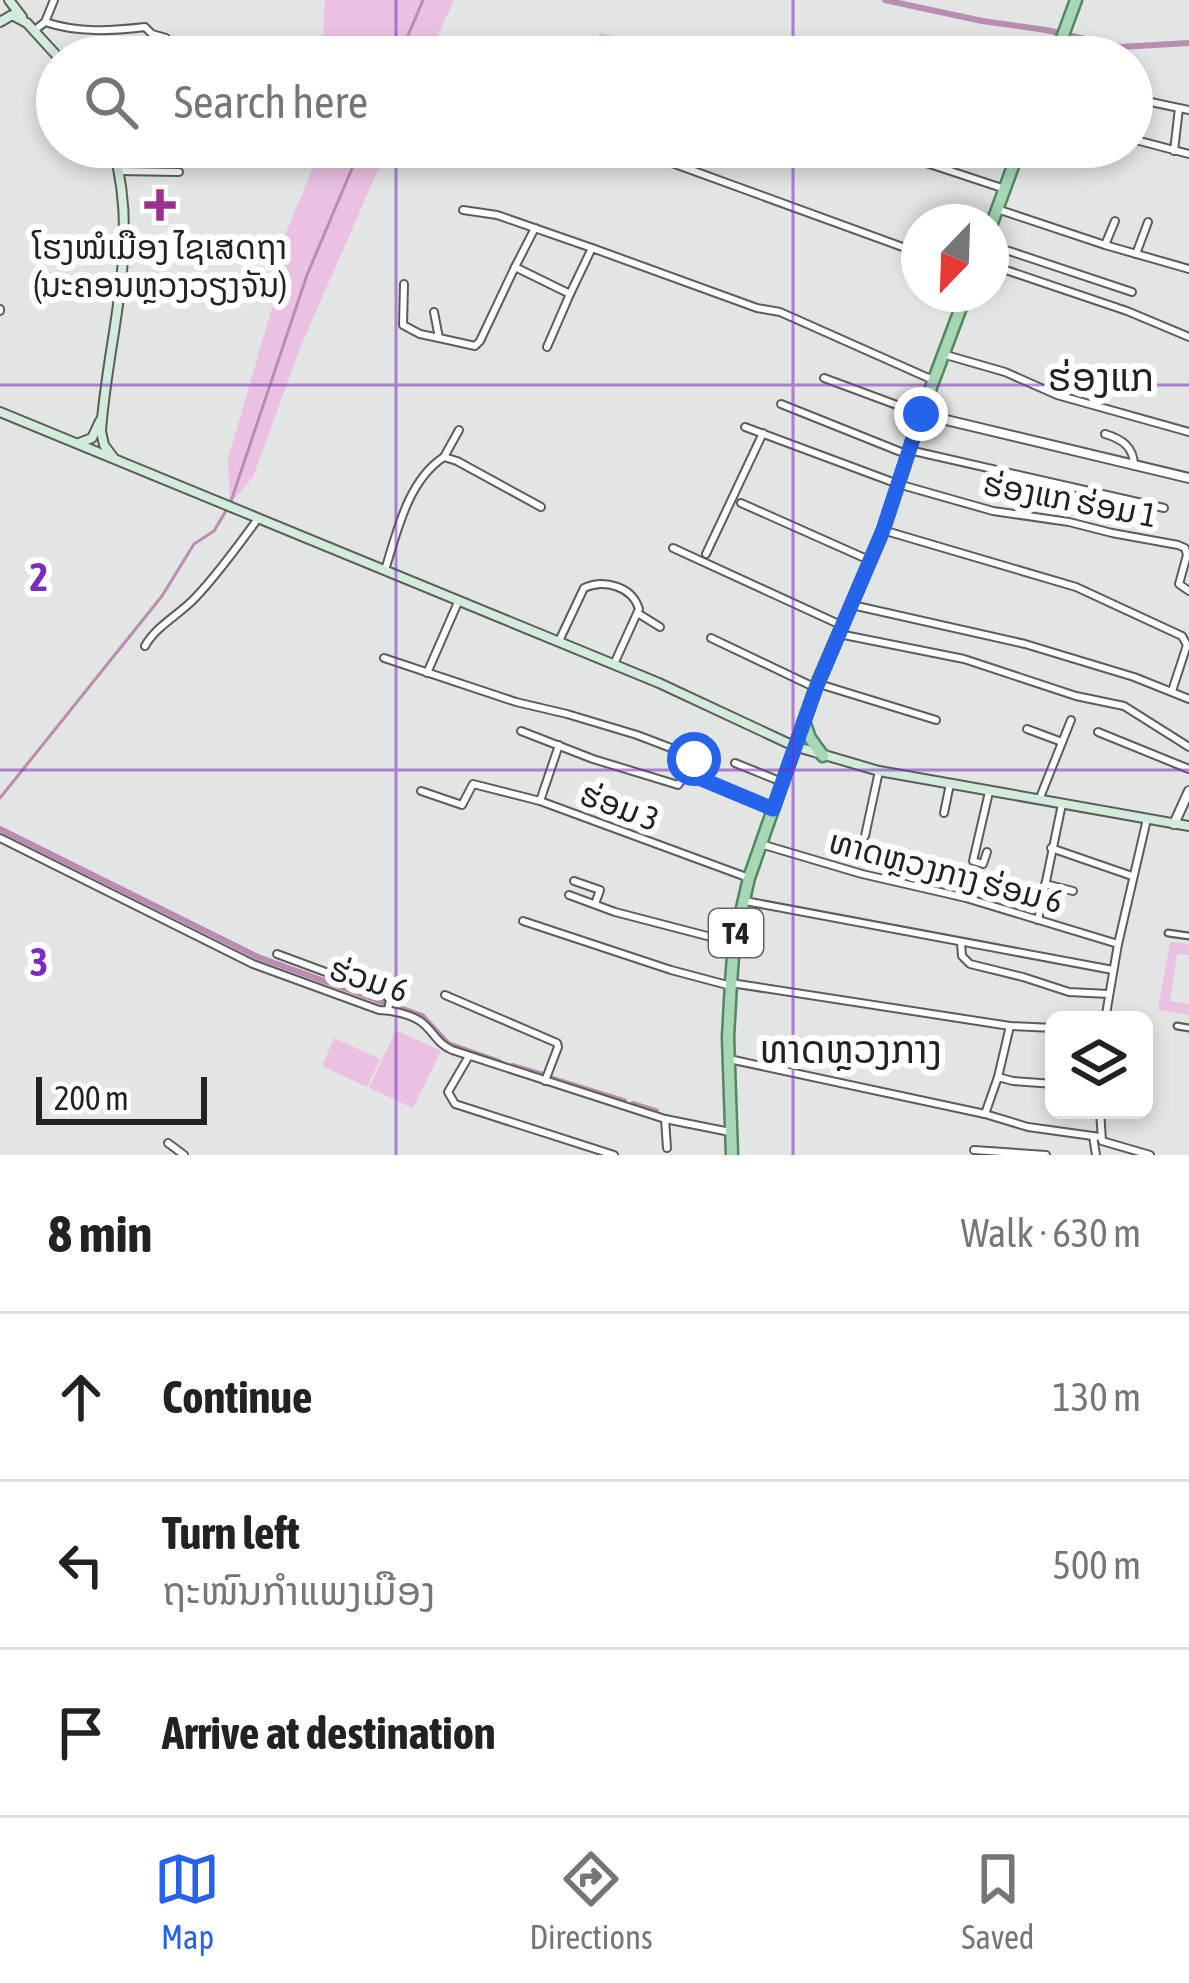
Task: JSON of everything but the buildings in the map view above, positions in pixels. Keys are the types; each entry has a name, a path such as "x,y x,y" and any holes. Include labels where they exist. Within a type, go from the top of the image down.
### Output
{"main road":[{"path":"9,0 40,36"},
{"path":"1062,36 1076,0"},
{"path":"0,22 12,15 31,26"},
{"path":"118,168 125,254 101,431 107,450 136,470"},
{"path":"999,204 1012,168"},
{"name":"T4","path":"732,1155 731,984 734,943 749,878 803,721 872,561 959,312"},
{"path":"0,412 560,641 794,746 879,771 1189,826"},
{"path":"61,438 80,443 90,440 102,414"},
{"path":"803,721 823,756"}],"street":[{"path":"45,22 54,0"},
{"path":"31,26 45,22 97,31 147,28 159,36"},
{"path":"1153,102 1184,109 1174,151"},
{"path":"1153,145 1189,154"},
{"path":"685,168 901,247"},
{"path":"942,168 1005,189"},
{"path":"119,171 178,172"},
{"path":"463,210 497,215 757,308 780,312 933,380"},
{"path":"1009,213 1189,269"},
{"path":"1105,245 1114,221"},
{"path":"1136,254 1148,222"},
{"path":"404,284 404,326 475,346 536,228"},
{"path":"547,347 592,248"},
{"path":"1009,251 1132,292"},
{"path":"515,267 570,294"},
{"path":"1009,271 1189,337"},
{"path":"434,312 439,338"},
{"path":"943,354 1005,372 1057,395 1189,433"},
{"path":"824,378 921,414 1189,478"},
{"path":"781,404 908,453 1164,508"},
{"path":"745,427 898,484"},
{"path":"385,570 423,475 444,458 459,430"},
{"path":"706,554 763,433"},
{"path":"1105,434 1128,446 1134,466"},
{"path":"444,458 542,507"},
{"name":"ຮ່ອງແກ ຮ່ອມ 1","path":"898,484 993,511 1183,546 1187,555 1180,584 1189,591"},
{"path":"741,503 872,561"},
{"path":"145,646 217,574 257,520"},
{"path":"883,530 1076,587 1182,636 1187,645 1172,691"},
{"path":"673,548 841,630 964,659 1076,696 1124,706 1189,747"},
{"path":"560,641 584,588 613,585 638,601 639,614 614,664"},
{"path":"427,673 459,600"},
{"path":"852,605 1024,644 1189,699"},
{"path":"639,614 660,627"},
{"path":"711,638 817,686 936,720"},
{"path":"384,658 516,702 637,735 694,759 678,784 521,731"},
{"path":"1038,800 1071,719"},
{"path":"1028,729 1062,742"},
{"path":"1098,733 1189,770"},
{"path":"540,801 559,745"},
{"path":"734,763 782,782"},
{"path":"866,836 879,771"},
{"path":"687,773 773,809"},
{"name":"ຮ່ອມ 3","path":"422,791 462,805 473,784 540,801 749,878"},
{"path":"944,813 950,784"},
{"path":"987,852 983,864 973,861 989,791"},
{"path":"1174,824 1189,791"},
{"path":"1038,920 1062,804"},
{"path":"1106,1011 1147,820"},
{"name":"ຮ່ວມ 6","path":"0,838 253,964 420,1022 442,1046 665,1119 732,1132"},
{"name":"ທາດຫຼວງກາງ ຮ່ອມ 6","path":"761,844 1118,944"},
{"path":"1051,848 1133,877"},
{"path":"574,881 600,890 595,904"},
{"path":"1045,884 1073,891"},
{"path":"569,895 734,943"},
{"path":"743,901 1113,970"},
{"path":"524,921 671,970 731,984 1045,1028"},
{"path":"1168,933 1189,936"},
{"path":"961,943 962,956 970,964 1069,992 1109,994"},
{"path":"278,954 385,994 390,1000 388,1010"},
{"path":"445,995 557,1043 545,1081"},
{"path":"985,1114 1010,1026"},
{"path":"1177,1026 1189,1028"},
{"path":"469,1056 448,1092 455,1104 614,1155"},
{"path":"729,1059 1096,1137 1150,1155"},
{"path":"998,1077 1045,1083"},
{"path":"665,1119 667,1148"},
{"path":"1096,1155 1099,1119"},
{"path":"168,1143 184,1155"},
{"path":"974,1150 1046,1155"}],"shaded area":[{"path":"325,0 454,0 438,36 323,36"},
{"path":"313,168 379,168 300,348 253,477 230,504 228,459 282,273 273,264"},
{"path":"1170,942 1189,944 1189,955 1177,954 1170,1001 1189,1004 1189,1015 1158,1010"},
{"path":"396,1030 441,1051 413,1108 369,1088"},
{"path":"334,1038 380,1059 367,1087 322,1066"}],"waterway":[{"path":"408,36 423,0"},
{"path":"885,0 1072,36"},
{"path":"1153,45 1189,43"},
{"path":"0,798 162,596 194,544 214,531 230,504 307,275 352,168"},
{"path":"0,829 258,957 385,1003"},
{"path":"394,1006 422,1016 448,1044 499,1062"},
{"path":"512,1066 543,1075"},
{"path":"550,1078 624,1101"},
{"path":"633,1104 656,1111"}],"place":[{"name":"ໂຮງໝໍເມືອງ ໄຊເສດຖາ (ນະຄອນຫຼວງວຽງຈັນ)","path":"160,205"}],"district":[{"name":"ຮ່ອງແກ","path":"1101,377"},
{"name":"ທາດຫຼວງກາງ","path":"851,1049"}],"route":[{"path":"694,759 687,773 773,809 816,688 872,561 921,414"}]}
